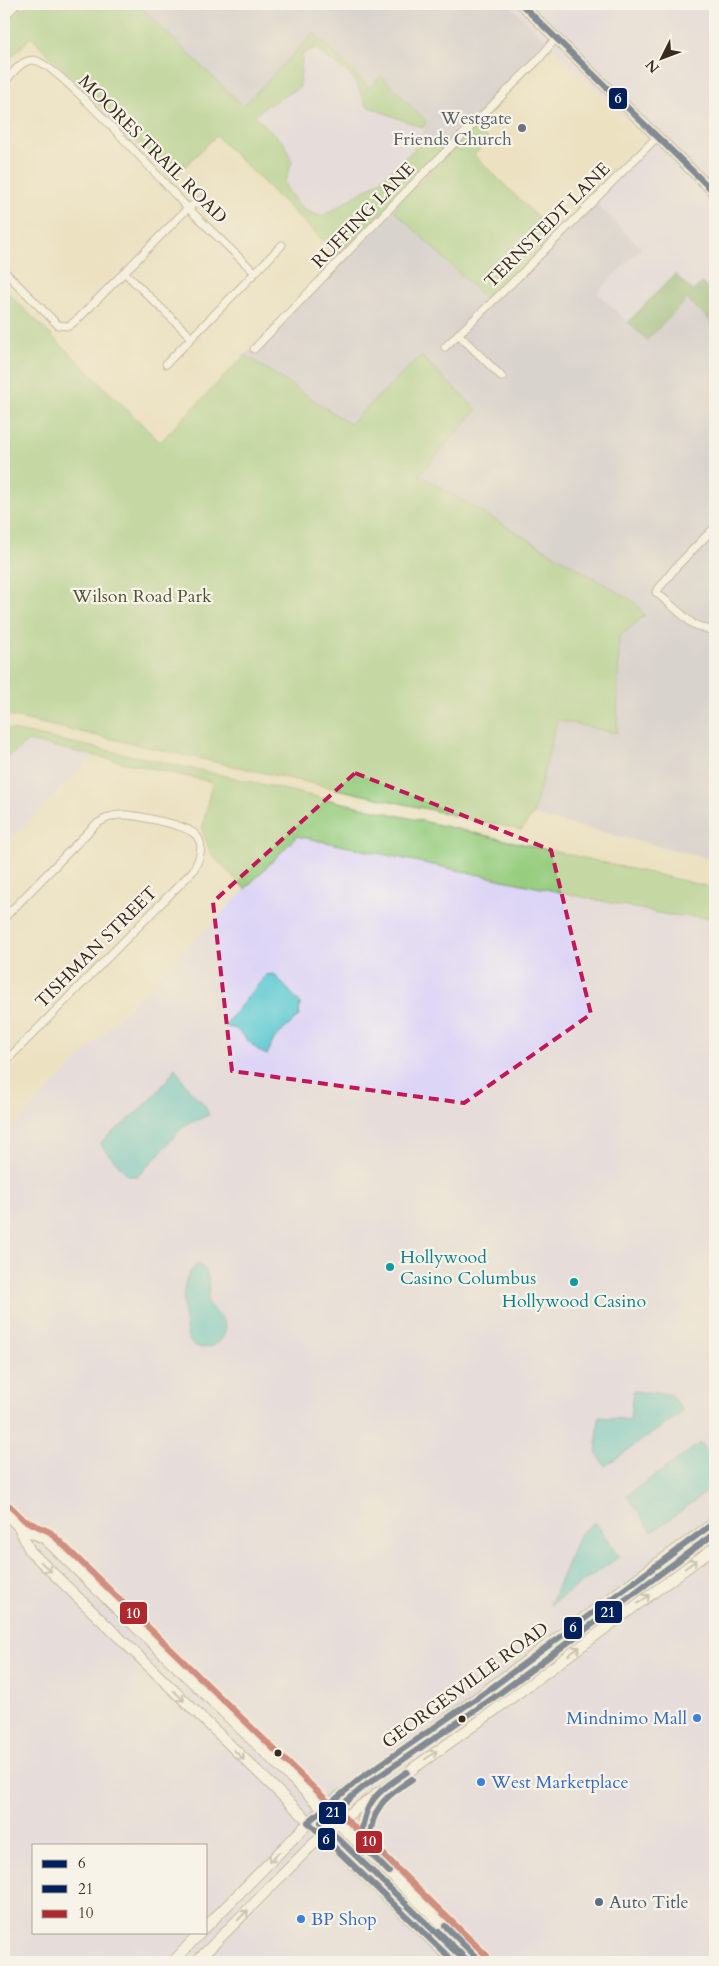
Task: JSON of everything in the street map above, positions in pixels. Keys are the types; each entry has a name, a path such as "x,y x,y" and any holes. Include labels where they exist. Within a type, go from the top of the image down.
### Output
{"main road":[{"path":"521,4 715,194"},
{"path":"4,15 14,5"},
{"path":"4,1512 19,1527 30,1551 454,1962"},
{"name":"GEORGESVILLE ROAD","path":"208,1925 323,1808 459,1711 715,1522"},
{"path":"19,1527 44,1538 481,1962"},
{"name":"GEORGESVILLE ROAD","path":"196,1962 338,1822 715,1547"},
{"path":"360,1843 361,1821 377,1793"},
{"path":"413,1923 432,1933 462,1962"},
{"path":"173,1962 199,1934"}],"street":[{"name":"RUFFING LANE","path":"254,349 420,177 538,60 556,38"},
{"name":"MOORES TRAIL ROAD","path":"4,83 24,63 33,60 42,62 50,68 84,99 188,208 254,272"},
{"name":"TERNSTEDT LANE","path":"445,347 517,278 657,136"},
{"path":"4,271 58,325 69,326 188,208 204,198"},
{"path":"166,364 282,245"},
{"path":"124,272 191,337"},
{"path":"458,334 502,377"},
{"path":"715,527 676,567 656,592 693,624 715,632"},
{"name":"TISHMAN STREET","path":"4,918 95,825 103,820 120,815 136,816 182,826 190,829 196,836 201,848 199,860 193,871 4,1063"}],"highlighted area":[{"path":"355,773 551,850 591,1014 464,1103 232,1071 213,902"}],"shaded area":[{"path":"137,4 509,4 553,47 449,152 445,148 421,143 426,121 381,76 369,88 314,33 243,106"},
{"path":"509,4 715,4 715,296 702,283 693,291 675,274 628,322 597,293 641,248 590,198 647,139"},
{"path":"315,48 353,77 367,106 423,128 421,143 380,181 322,216 311,215 292,199 284,183 292,162 284,143 255,116 263,108 300,87 302,54"},
{"path":"590,198 641,248 597,293 647,340 687,299 715,325 715,860 533,815 557,720 617,733 619,637 645,614 633,601 419,475 477,410 421,356 350,424 245,355 389,205 488,301"},
{"path":"28,741 93,756 4,846 4,763"},
{"path":"297,836 668,915 715,918 715,1962 4,1962 4,1136"}],"green space":[{"path":"28,4 137,4 243,106 314,33 369,88 381,76 426,121 423,128 367,106 353,77 315,48 302,54 300,87 263,108 255,116 284,143 292,162 284,183 287,189 300,205 316,215 323,216 380,181 421,143 445,148 339,256 216,136 173,178 31,37 4,65 4,26"},
{"path":"476,127 489,140 474,155 555,234 488,301 394,210 400,201"},
{"path":"675,274 693,291 702,283 715,296 715,325 687,299 647,340 628,322"},
{"name":"Wilson Road Park","path":"4,289 160,442 245,355 350,424 421,356 477,410 419,475 633,601 645,615 619,637 617,733 557,720 533,815 521,830 4,715"},
{"path":"4,728 208,772 715,888 715,918 668,915 297,836 245,889 211,854 202,830 212,782 28,741 10,756 4,755"}],"water":[{"path":"274,974 300,1003 299,1016 274,1039 267,1055 259,1051 236,1029 224,1026 266,975"},
{"path":"175,1068 188,1088 204,1104 209,1115 185,1125 138,1176 129,1176 103,1148 101,1142 151,1099"},
{"path":"198,1264 208,1275 207,1302 220,1317 225,1327 222,1339 212,1346 205,1348 193,1345 189,1340 183,1301 188,1276"},
{"path":"633,1391 670,1394 683,1412 605,1466 596,1453 599,1417 630,1420"},
{"path":"701,1443 715,1463 715,1486 652,1532 627,1495"},
{"path":"595,1522 619,1557 550,1605 580,1533"}],"transit line":[{"name":"6","path":"521,4 715,193"},
{"name":"10","path":"10,1506 24,1520 50,1532 487,1956"},
{"name":"6","path":"454,1962 308,1822 361,1778 490,1689 715,1522"},
{"name":"21","path":"460,1956 321,1822 366,1785 496,1696 715,1533"},
{"name":"6","path":"389,1872 360,1843 362,1829 364,1818 373,1800 386,1787 407,1772"},
{"name":"21","path":"395,1866 369,1840 371,1828 377,1811 382,1804 394,1791 412,1779"},
{"name":"6","path":"445,1926 481,1962"},
{"name":"21","path":"439,1932 469,1962"}],"place":[{"name":"Westgate Friends Church","path":"522,128"},
{"name":"Hollywood Casino Columbus","path":"390,1267"},
{"name":"Hollywood Casino","path":"574,1282"},
{"name":"Mindnimo Mall","path":"697,1718"},
{"name":"West Marketplace","path":"481,1782"},
{"name":"Auto Title","path":"599,1902"},
{"name":"BP Shop","path":"301,1919"}]}
